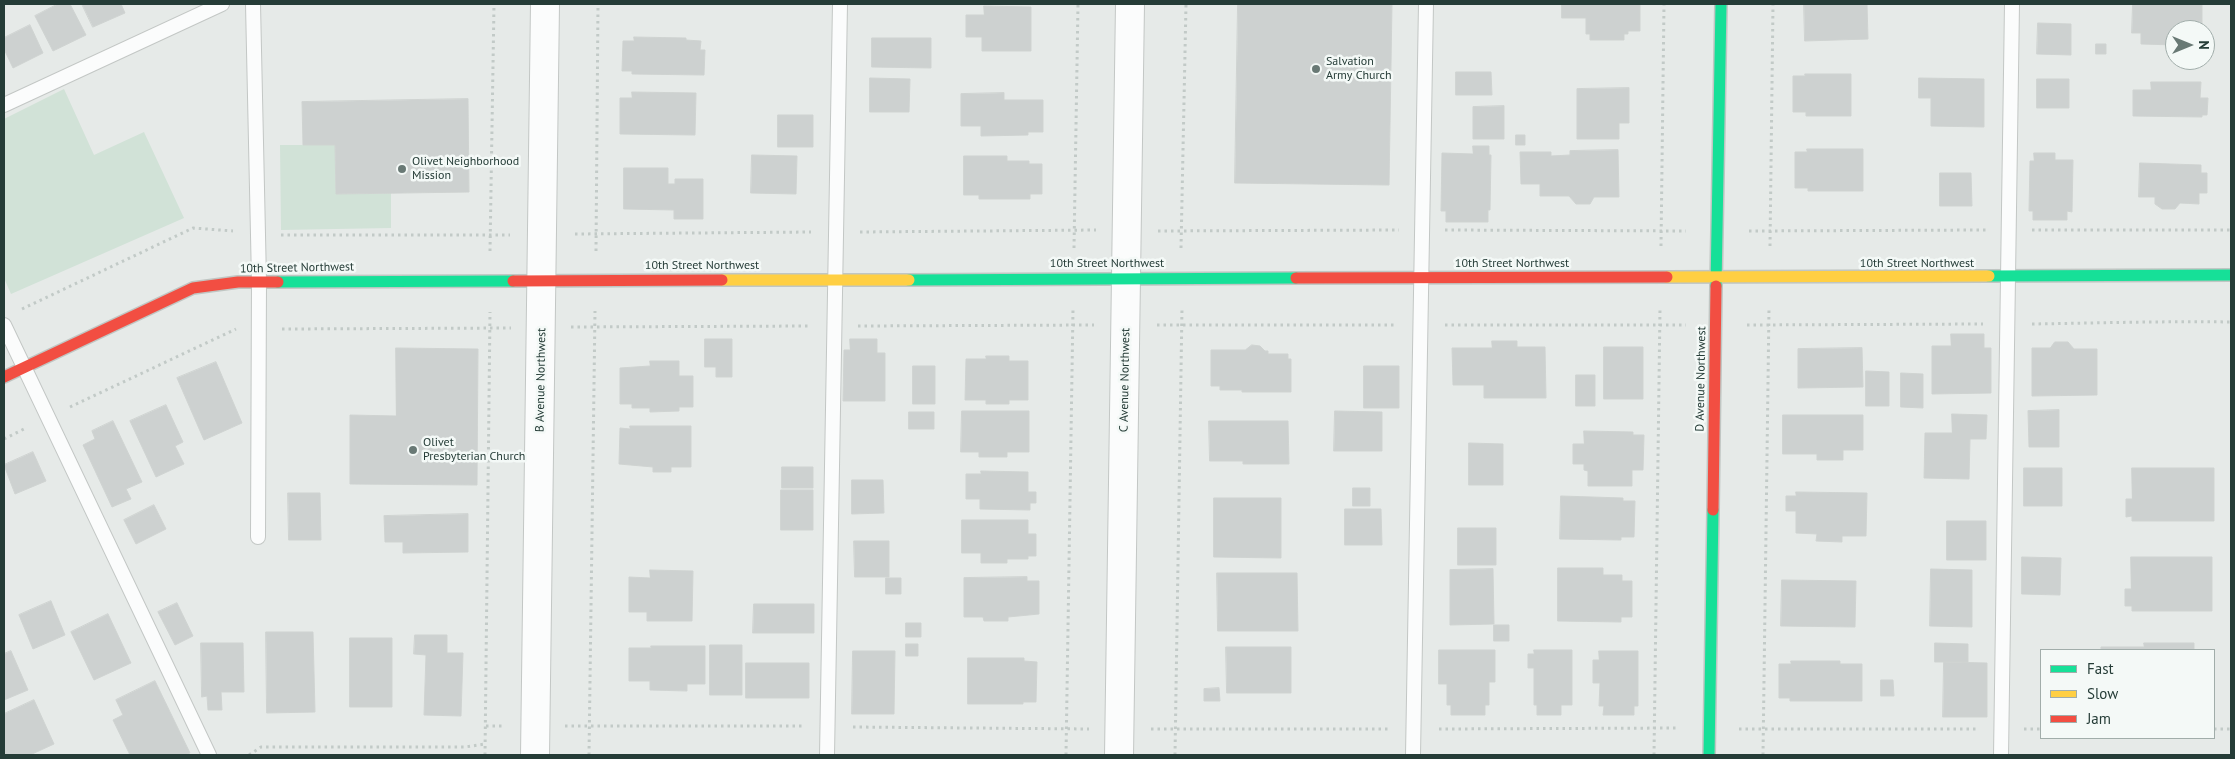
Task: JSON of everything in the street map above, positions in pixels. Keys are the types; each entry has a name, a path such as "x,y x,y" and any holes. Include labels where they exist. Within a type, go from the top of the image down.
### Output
{"street":[{"name":"B Avenue Northwest","path":"535,755 545,4"},
{"name":"C Avenue Northwest","path":"1119,755 1130,4"},
{"name":"D Avenue Northwest","path":"1709,755 1721,4"},
{"name":"10th Street Northwest","path":"4,377 193,288 259,281 2231,275"}],"lane":[{"path":"4,105 222,4"},
{"path":"253,4 259,281 258,536"},
{"path":"827,755 840,4"},
{"path":"1413,755 1426,4"},
{"path":"2001,755 2012,4"},
{"path":"4,325 209,755"}],"path":[{"path":"490,256 494,4"},
{"path":"596,254 598,4"},
{"path":"1074,254 1078,4"},
{"path":"1181,256 1186,4"},
{"path":"1660,254 1664,4"},
{"path":"1770,255 1773,4"},
{"path":"1066,755 1073,301"},
{"path":"1763,755 1770,302"},
{"path":"1175,755 1182,303"},
{"path":"1654,755 1660,303"},
{"path":"485,755 491,304"},
{"path":"589,755 594,304"},
{"path":"486,726 512,726"},
{"path":"1732,729 2040,729"},
{"path":"2215,729 2231,729"},
{"path":"249,755 261,747 465,747 485,744"}],"green space":[{"path":"64,89 94,155 144,132 184,218 11,294 4,278 4,119"},
{"path":"280,145 335,145 336,194 391,193 391,228 281,230"}],"building":[{"path":"58,4 70,4 86,35 53,51 35,16"},
{"path":"82,4 121,4 125,13 93,27"},
{"path":"1238,4 1392,4 1389,185 1235,183"},
{"path":"1562,4 1640,4 1640,31 1628,31 1628,34 1624,34 1624,40 1590,40 1590,34 1586,34 1586,18 1562,18"},
{"path":"1804,4 1867,4 1868,39 1805,41"},
{"path":"2133,4 2202,5 2202,20 2165,20 2165,45 2141,44 2141,33 2132,33"},
{"path":"984,6 1031,7 1031,51 982,51 982,37 966,37 966,15 984,15"},
{"path":"2038,23 2071,24 2071,55 2037,54"},
{"path":"30,25 43,53 13,68 4,49 4,38"},
{"path":"634,37 686,38 686,40 701,41 700,50 705,50 704,75 632,74 632,71 622,71 623,41 634,41"},
{"path":"872,38 931,38 931,68 872,67"},
{"path":"2096,44 2106,44 2106,54 2096,54"},
{"path":"1456,72 1491,72 1492,95 1456,95"},
{"path":"1805,74 1851,74 1851,116 1806,116 1806,112 1793,112 1793,76 1805,76"},
{"path":"870,78 910,79 909,112 870,112"},
{"path":"1919,78 1984,79 1984,127 1931,126 1931,98 1919,98"},
{"path":"2037,79 2069,79 2069,108 2037,108"},
{"path":"2151,82 2201,82 2200,98 2208,98 2207,115 2202,115 2202,117 2133,116 2133,90 2151,90"},
{"path":"1629,88 1629,123 1619,123 1619,139 1577,139 1577,89"},
{"path":"632,92 696,93 695,135 620,134 620,98 632,98"},
{"path":"1004,93 1004,100 1043,100 1043,132 1028,132 1028,135 981,136 981,126 961,126 961,94"},
{"name":"Olivet Neighborhood Mission","path":"468,99 469,192 336,194 335,145 303,145 302,102"},
{"path":"1504,106 1504,139 1473,139 1473,107"},
{"path":"778,115 813,115 813,147 778,147"},
{"path":"1516,135 1525,135 1525,145 1516,145"},
{"path":"1473,146 1489,146 1489,155 1491,155 1488,222 1446,222 1446,211 1441,211 1442,153 1473,154"},
{"path":"1807,149 1863,149 1863,191 1808,191 1808,188 1795,188 1795,152 1807,152"},
{"path":"1618,150 1619,197 1594,197 1590,204 1576,204 1569,196 1540,196 1540,184 1521,184 1520,152 1551,152 1551,156 1570,155 1570,151"},
{"path":"2034,153 2055,153 2055,160 2073,160 2072,212 2067,211 2067,220 2033,220 2033,211 2029,211 2030,161 2034,161"},
{"path":"752,155 797,156 796,194 751,193"},
{"path":"964,156 1007,156 1007,161 1029,161 1029,164 1042,164 1042,194 1030,194 1030,199 979,199 979,195 964,195"},
{"path":"2140,163 2201,165 2201,173 2207,173 2207,193 2199,193 2199,204 2180,203 2175,209 2162,209 2155,204 2155,197 2139,197"},
{"path":"624,168 668,168 668,184 675,184 675,179 703,179 703,219 674,219 674,210 624,209"},
{"path":"1940,173 1971,173 1972,206 1940,206"},
{"path":"1951,334 1984,334 1984,348 1991,348 1991,393 1932,394 1932,346 1951,346"},
{"path":"705,339 732,339 732,377 716,377 716,367 705,367"},
{"path":"850,339 877,339 877,353 885,353 885,401 843,401 844,350 850,350"},
{"path":"1492,341 1517,341 1517,347 1545,347 1546,398 1484,398 1484,385 1453,385 1452,348 1492,348"},
{"path":"2055,342 2068,342 2074,349 2097,349 2097,395 2032,396 2032,348 2050,348"},
{"path":"1252,345 1260,346 1265,351 1268,351 1268,354 1288,354 1288,359 1291,359 1291,392 1242,392 1242,390 1220,390 1220,386 1211,386 1211,350 1245,350"},
{"path":"1604,347 1643,347 1643,399 1604,399"},
{"name":"Olivet Presbyterian Church","path":"396,348 478,349 477,485 350,484 350,415 396,416"},
{"path":"1862,348 1863,387 1798,388 1798,349"},
{"path":"986,356 1009,356 1009,361 1028,361 1028,400 1009,400 1009,404 986,404 986,400 965,400 966,359 986,359"},
{"path":"650,361 679,361 679,376 693,376 693,407 679,407 679,411 650,412 650,408 632,408 632,404 620,404 620,368 650,366"},
{"path":"216,362 242,423 204,440 177,378"},
{"path":"913,366 935,366 935,404 913,404"},
{"path":"1364,366 1399,366 1399,408 1364,408"},
{"path":"1866,371 1889,372 1889,406 1866,406"},
{"path":"1901,373 1923,374 1923,408 1901,407"},
{"path":"1576,375 1595,375 1595,406 1576,406"},
{"path":"166,405 183,442 175,446 184,464 156,477 130,421"},
{"path":"2059,410 2059,447 2029,447 2028,411"},
{"path":"962,411 1029,411 1029,452 1007,452 1007,457 979,457 979,452 961,452"},
{"path":"1335,411 1382,412 1382,451 1334,451"},
{"path":"909,412 934,412 934,429 909,429"},
{"path":"1952,414 1987,415 1986,439 1970,439 1969,479 1924,478 1925,433 1952,433"},
{"path":"1783,415 1863,415 1863,450 1843,450 1843,460 1817,460 1817,454 1783,454"},
{"path":"113,421 142,482 126,489 131,499 112,507 83,445 95,439 92,431"},
{"path":"1209,421 1288,421 1289,464 1243,464 1243,461 1210,461"},
{"path":"630,426 691,426 691,467 671,467 671,472 653,472 653,467 619,464 620,428 630,429"},
{"path":"1584,431 1633,432 1633,435 1644,435 1643,470 1632,470 1632,486 1588,486 1588,471 1584,470 1584,464 1573,464 1573,444 1584,444"},
{"path":"1469,443 1503,444 1503,485 1469,485"},
{"path":"33,452 46,481 15,494 4,465"},
{"path":"782,467 813,467 813,488 782,488"},
{"path":"2024,468 2062,468 2062,506 2024,506"},
{"path":"2132,468 2214,468 2214,521 2132,521 2132,516 2126,517 2126,499 2132,499"},
{"path":"981,471 1028,472 1028,492 1036,492 1036,503 1030,503 1030,510 980,509 980,499 966,499 966,474 981,474"},
{"path":"852,480 883,480 884,513 852,514"},
{"path":"1353,488 1370,488 1370,506 1353,506"},
{"path":"781,490 813,490 813,530 781,530"},
{"path":"1796,492 1867,493 1866,536 1842,536 1842,542 1816,541 1817,534 1796,533 1796,511 1786,511 1786,496 1796,496"},
{"path":"288,493 320,493 321,540 289,540"},
{"path":"1561,496 1623,498 1623,501 1635,501 1634,537 1621,537 1621,540 1560,539"},
{"path":"1214,498 1281,498 1281,558 1214,557"},
{"path":"154,505 166,529 136,544 124,520"},
{"path":"1345,509 1381,509 1382,545 1345,545"},
{"path":"468,514 468,552 403,553 403,542 385,542 384,516"},
{"path":"962,520 1028,520 1028,534 1036,534 1036,556 1028,556 1028,559 1007,559 1007,563 981,563 981,553 962,553"},
{"path":"1947,521 1986,521 1986,560 1947,560"},
{"path":"1458,528 1496,528 1496,565 1458,565"},
{"path":"854,541 889,541 889,577 855,577"},
{"path":"2022,557 2061,558 2060,595 2022,594"},
{"path":"2131,557 2212,557 2212,611 2132,611 2132,606 2125,606 2125,589 2131,589"},
{"path":"1558,568 1603,568 1603,575 1622,575 1622,581 1632,581 1632,617 1621,617 1621,622 1558,621"},
{"path":"1493,569 1494,624 1450,625 1450,570"},
{"path":"1931,569 1972,570 1972,627 1930,626"},
{"path":"650,570 693,571 692,621 647,621 647,612 629,612 629,577 650,578"},
{"path":"1217,573 1297,573 1298,631 1218,631"},
{"path":"1027,577 1027,581 1039,581 1039,614 1008,617 1008,621 984,621 983,617 964,617 964,578"},
{"path":"886,578 901,578 901,594 886,594"},
{"path":"1782,580 1856,581 1855,627 1781,626"},
{"path":"51,601 65,635 33,649 19,615"},
{"path":"177,603 193,636 175,645 158,612"},
{"path":"754,604 814,604 814,633 753,633"},
{"path":"108,614 131,663 94,680 71,632"},
{"path":"906,623 921,623 921,637 906,637"},
{"path":"1494,625 1509,625 1509,641 1494,641"},
{"path":"266,632 313,632 315,712 267,713"},
{"path":"415,635 447,635 447,653 463,653 461,716 424,715 426,655 414,654"},
{"path":"350,638 392,638 392,707 350,707"},
{"path":"201,643 243,643 244,692 221,692 222,710 208,710 207,696 202,697"},
{"path":"1935,643 1968,644 1968,662 1935,662"},
{"path":"2144,643 2194,643 2194,649 2101,649 2101,647 2144,647"},
{"path":"906,644 918,644 918,656 906,656"},
{"path":"710,645 742,645 742,695 710,695"},
{"path":"651,646 705,646 705,684 687,684 687,691 650,690 650,681 629,681 629,648 651,648"},
{"path":"1226,647 1291,647 1291,693 1227,693"},
{"path":"1439,650 1495,650 1495,682 1489,682 1489,705 1485,705 1485,715 1451,715 1451,705 1447,705 1447,684 1439,684"},
{"path":"1534,650 1572,650 1572,705 1561,705 1561,715 1537,715 1537,705 1534,705 1534,668 1528,668 1528,654 1534,654"},
{"path":"11,651 28,690 4,700 4,654"},
{"path":"853,651 895,651 894,714 852,714"},
{"path":"1599,651 1638,651 1638,706 1634,706 1634,715 1603,715 1604,706 1599,706 1600,683 1593,683 1593,660 1599,660"},
{"path":"968,658 1024,658 1024,661 1037,662 1036,702 1023,702 1023,704 968,704"},
{"path":"1791,661 1840,661 1840,664 1862,664 1862,701 1790,701 1790,698 1779,698 1779,664 1791,664"},
{"path":"1944,662 1987,663 1987,717 1943,717"},
{"path":"746,663 809,663 809,698 746,698"},
{"path":"1881,680 1893,680 1894,696 1881,696"},
{"path":"155,681 190,753 185,755 130,755 113,720 123,715 116,700"},
{"path":"1219,688 1220,701 1204,701 1204,689"},
{"path":"34,700 54,744 30,755 4,755 4,714"}],"traffic: fast":[{"path":"1716,286 1721,4"},
{"path":"1989,276 2231,275"},
{"path":"909,280 1296,278"},
{"path":"278,282 513,281"},
{"path":"1709,755 1713,510"}],"traffic: slow":[{"path":"1667,277 1989,276"},
{"path":"722,280 909,280"}],"traffic: jam":[{"path":"1296,278 1667,277"},
{"path":"513,281 722,280"},
{"path":"4,377 193,288 238,282 278,282"},
{"path":"1713,510 1716,286"}],"place":[{"name":"Salvation Army Church","path":"1316,69"},
{"name":"Olivet Neighborhood Mission","path":"402,169"},
{"name":"Olivet Presbyterian Church","path":"413,450"}]}
